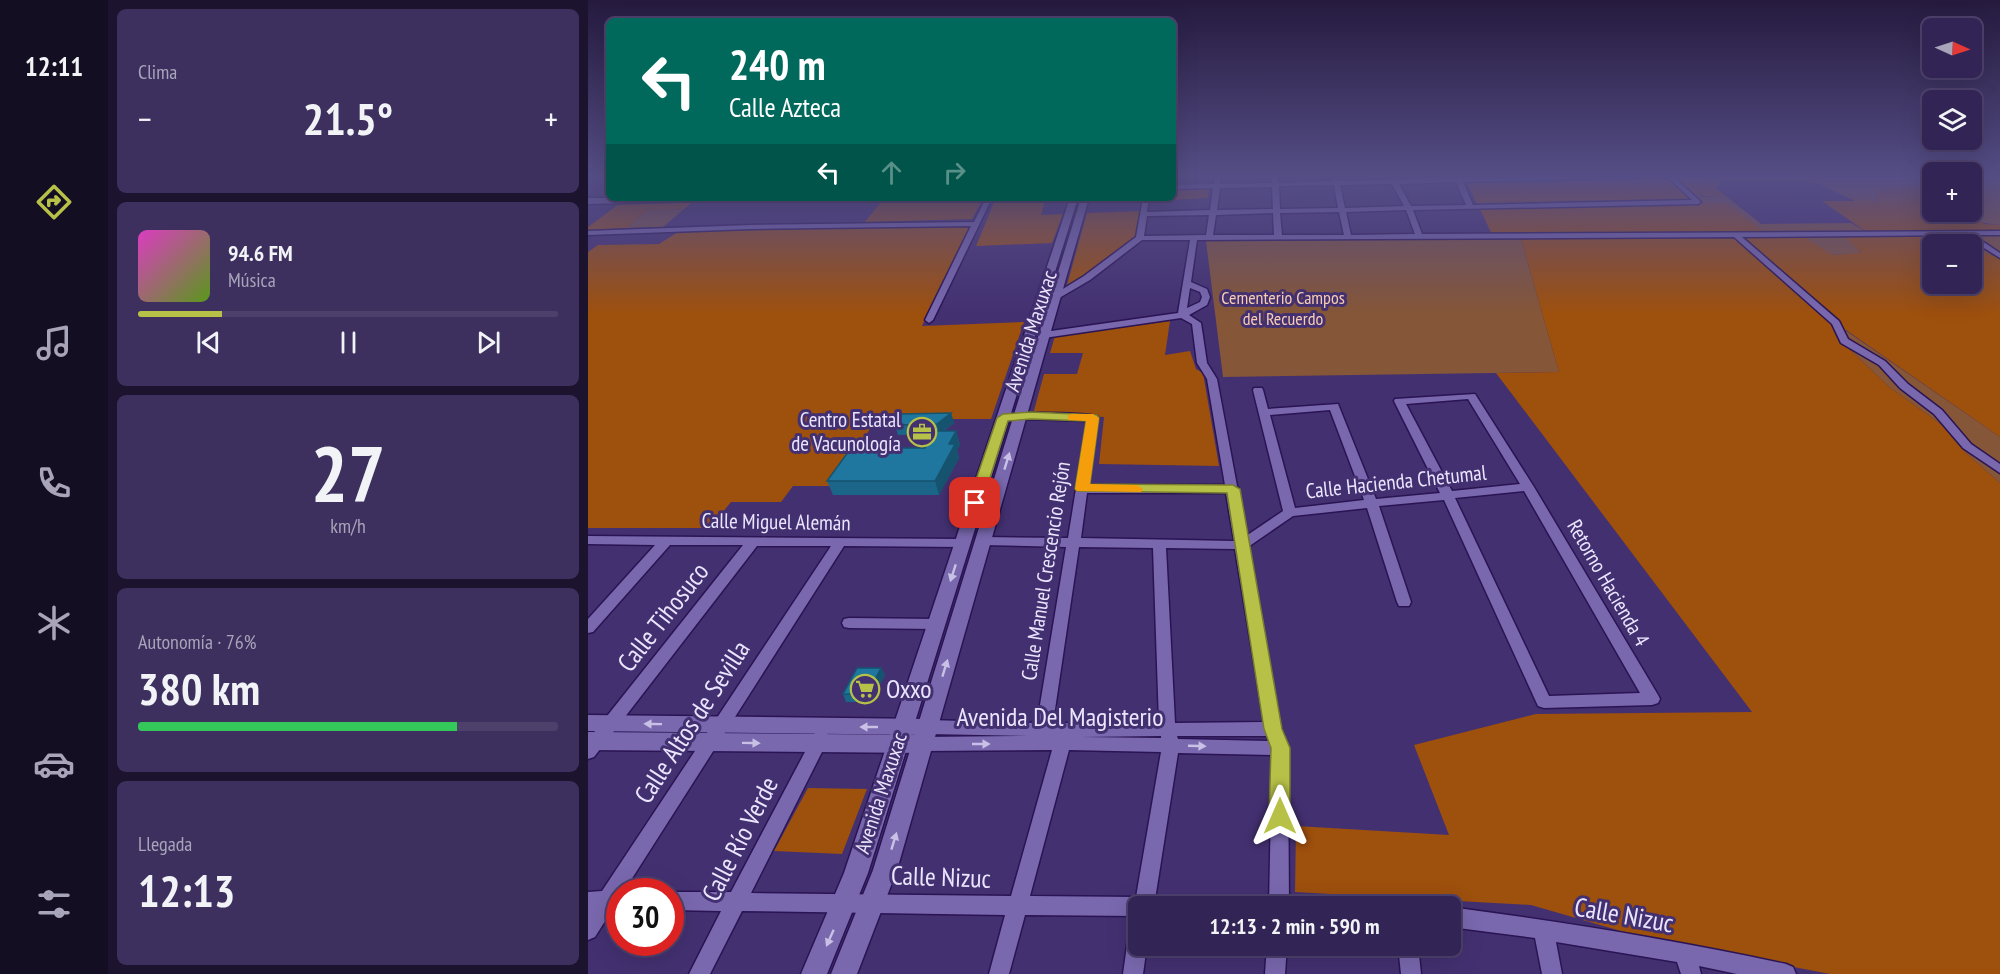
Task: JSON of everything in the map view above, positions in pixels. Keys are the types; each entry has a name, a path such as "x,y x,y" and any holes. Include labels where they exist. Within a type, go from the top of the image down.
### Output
{"main road":[{"name":"Avenida Maxuxac","path":"814,974 846,902 1066,222"},
{"name":"Avenida Maxuxac","path":"844,974 873,902 925,736 1078,222"},
{"name":"Avenida Del Magisterio","path":"590,739 609,724 714,734"},
{"name":"Avenida Del Magisterio","path":"590,739 714,734 925,736"}],"street":[{"path":"1140,238 1142,222"},
{"path":"1209,238 1212,222"},
{"path":"1277,222 1278,237"},
{"path":"1346,222 1348,236"},
{"path":"1414,222 1419,236"},
{"path":"588,233 750,226 975,224 930,320"},
{"path":"1966,234 2000,233"},
{"path":"1039,306 1117,257 1140,238 1922,234"},
{"path":"1736,235 1836,323 1844,341 1882,363 1904,386 1938,412 1967,446 2000,469"},
{"path":"1182,315 1194,238"},
{"path":"1982,244 2000,256"},
{"path":"1044,335 1182,315 1204,303 1206,297 1204,291 1187,283"},
{"path":"1182,315 1196,323 1202,363 1212,379 1233,489 1273,729 1280,748 1279,896"},
{"path":"1258,390 1290,512"},
{"name":"Retorno Hacienda 4","path":"1471,396 1528,487 1652,699 1544,702 1448,496 1399,400 1471,396"},
{"path":"1265,412 1334,406 1372,505 1404,602"},
{"path":"1003,418 1020,416"},
{"name":"Calle Manuel Crescencio Rejón","path":"999,974 1018,907 1053,737 1072,543 1093,418 1020,416"},
{"name":"Calle Hacienda Chetumal","path":"1241,545 1290,512 1528,487"},
{"path":"1082,489 1233,489"},
{"name":"Calle Miguel Alemán","path":"588,540 962,543"},
{"path":"588,628 668,540"},
{"name":"Calle Tihosuco","path":"609,724 754,540"},
{"path":"983,541 1241,545"},
{"name":"Calle Altos de Sevilla","path":"588,930 605,900 840,542"},
{"path":"1145,896 1169,737 1159,545"},
{"path":"849,623 936,624"},
{"name":"Avenida Del Magisterio","path":"925,736 1169,737 1273,729"},
{"name":"Calle Río Verde","path":"699,974 823,735"},
{"name":"Avenida Del Magisterio","path":"1169,737 1280,748"},
{"name":"Calle Nizuc","path":"684,901 1128,907"},
{"name":"Calle Nizuc","path":"1461,918 1543,928 1684,952 1786,974"},
{"path":"1543,928 1552,974"},
{"path":"1684,952 1691,974"},
{"path":"1133,974 1136,956"},
{"path":"1275,974 1276,956"},
{"path":"1409,956 1411,974"}],"green space":[{"path":"633,222 668,222 663,227 626,228"},
{"path":"1652,222 1851,223 1868,233 2000,233 2000,257 1982,253 1982,234 1922,234 1922,237 1845,236 1862,254 1831,255 1803,236"},
{"path":"1981,222 2000,222 2000,225 1989,224"},
{"name":"Cementerio Campos del Recuerdo","path":"1521,239 1559,372 1223,377 1206,241"},
{"path":"1845,330 2000,437 2000,483 1967,454 1942,425 1888,386 1842,342 1840,332"}],"shaded area":[{"path":"594,222 633,222 626,228 588,230 588,227"},
{"path":"986,222 1060,222 1052,243 976,246"},
{"path":"1084,222 1141,222 1140,231 1136,237 1067,285"},
{"path":"1486,222 1751,222 1768,236 1803,236 1832,255 1861,253 1844,236 1922,237 1922,294 1982,294 1982,253 2000,257 2000,437 1846,330 1840,333 1842,342 1888,386 1942,425 1967,454 2000,483 2000,974 1830,974 1652,940 1531,905 1461,901 1461,896 1368,896 1295,892 1296,826 1449,835 1414,745 1536,714 1752,712 1496,373 1559,372 1521,239 1494,239"},
{"path":"1853,222 1981,222 2000,225 2000,233 1868,233"},
{"path":"971,225 922,326 1024,322 991,419 877,419 831,486 793,486 781,502 731,502 710,528 588,528 588,252 598,245 659,244 678,232"},
{"path":"1170,321 1165,355 1190,351 1196,369 1203,373 1219,466 1099,464 1104,417 1033,414 1044,374 1077,374 1083,353 1050,353 1055,336"},
{"path":"808,788 867,789 842,854 774,851"}],"building":[{"path":"951,413 937,424 895,425 902,414"},
{"path":"935,431 956,431 949,444 955,444 935,481 827,481 851,448 925,448"},
{"path":"857,668 881,668 867,695 843,694"}],"slow traffic":[{"path":"1072,417 1093,418 1082,489 1137,489"}],"place":[{"name":"Centro Estatal de Vacunología","path":"922,432"},
{"name":"Oxxo","path":"865,689"}],"route":[{"path":"975,503 1003,418 1031,416 1093,418 1082,489 1233,489 1273,729 1280,748 1280,816"}]}
